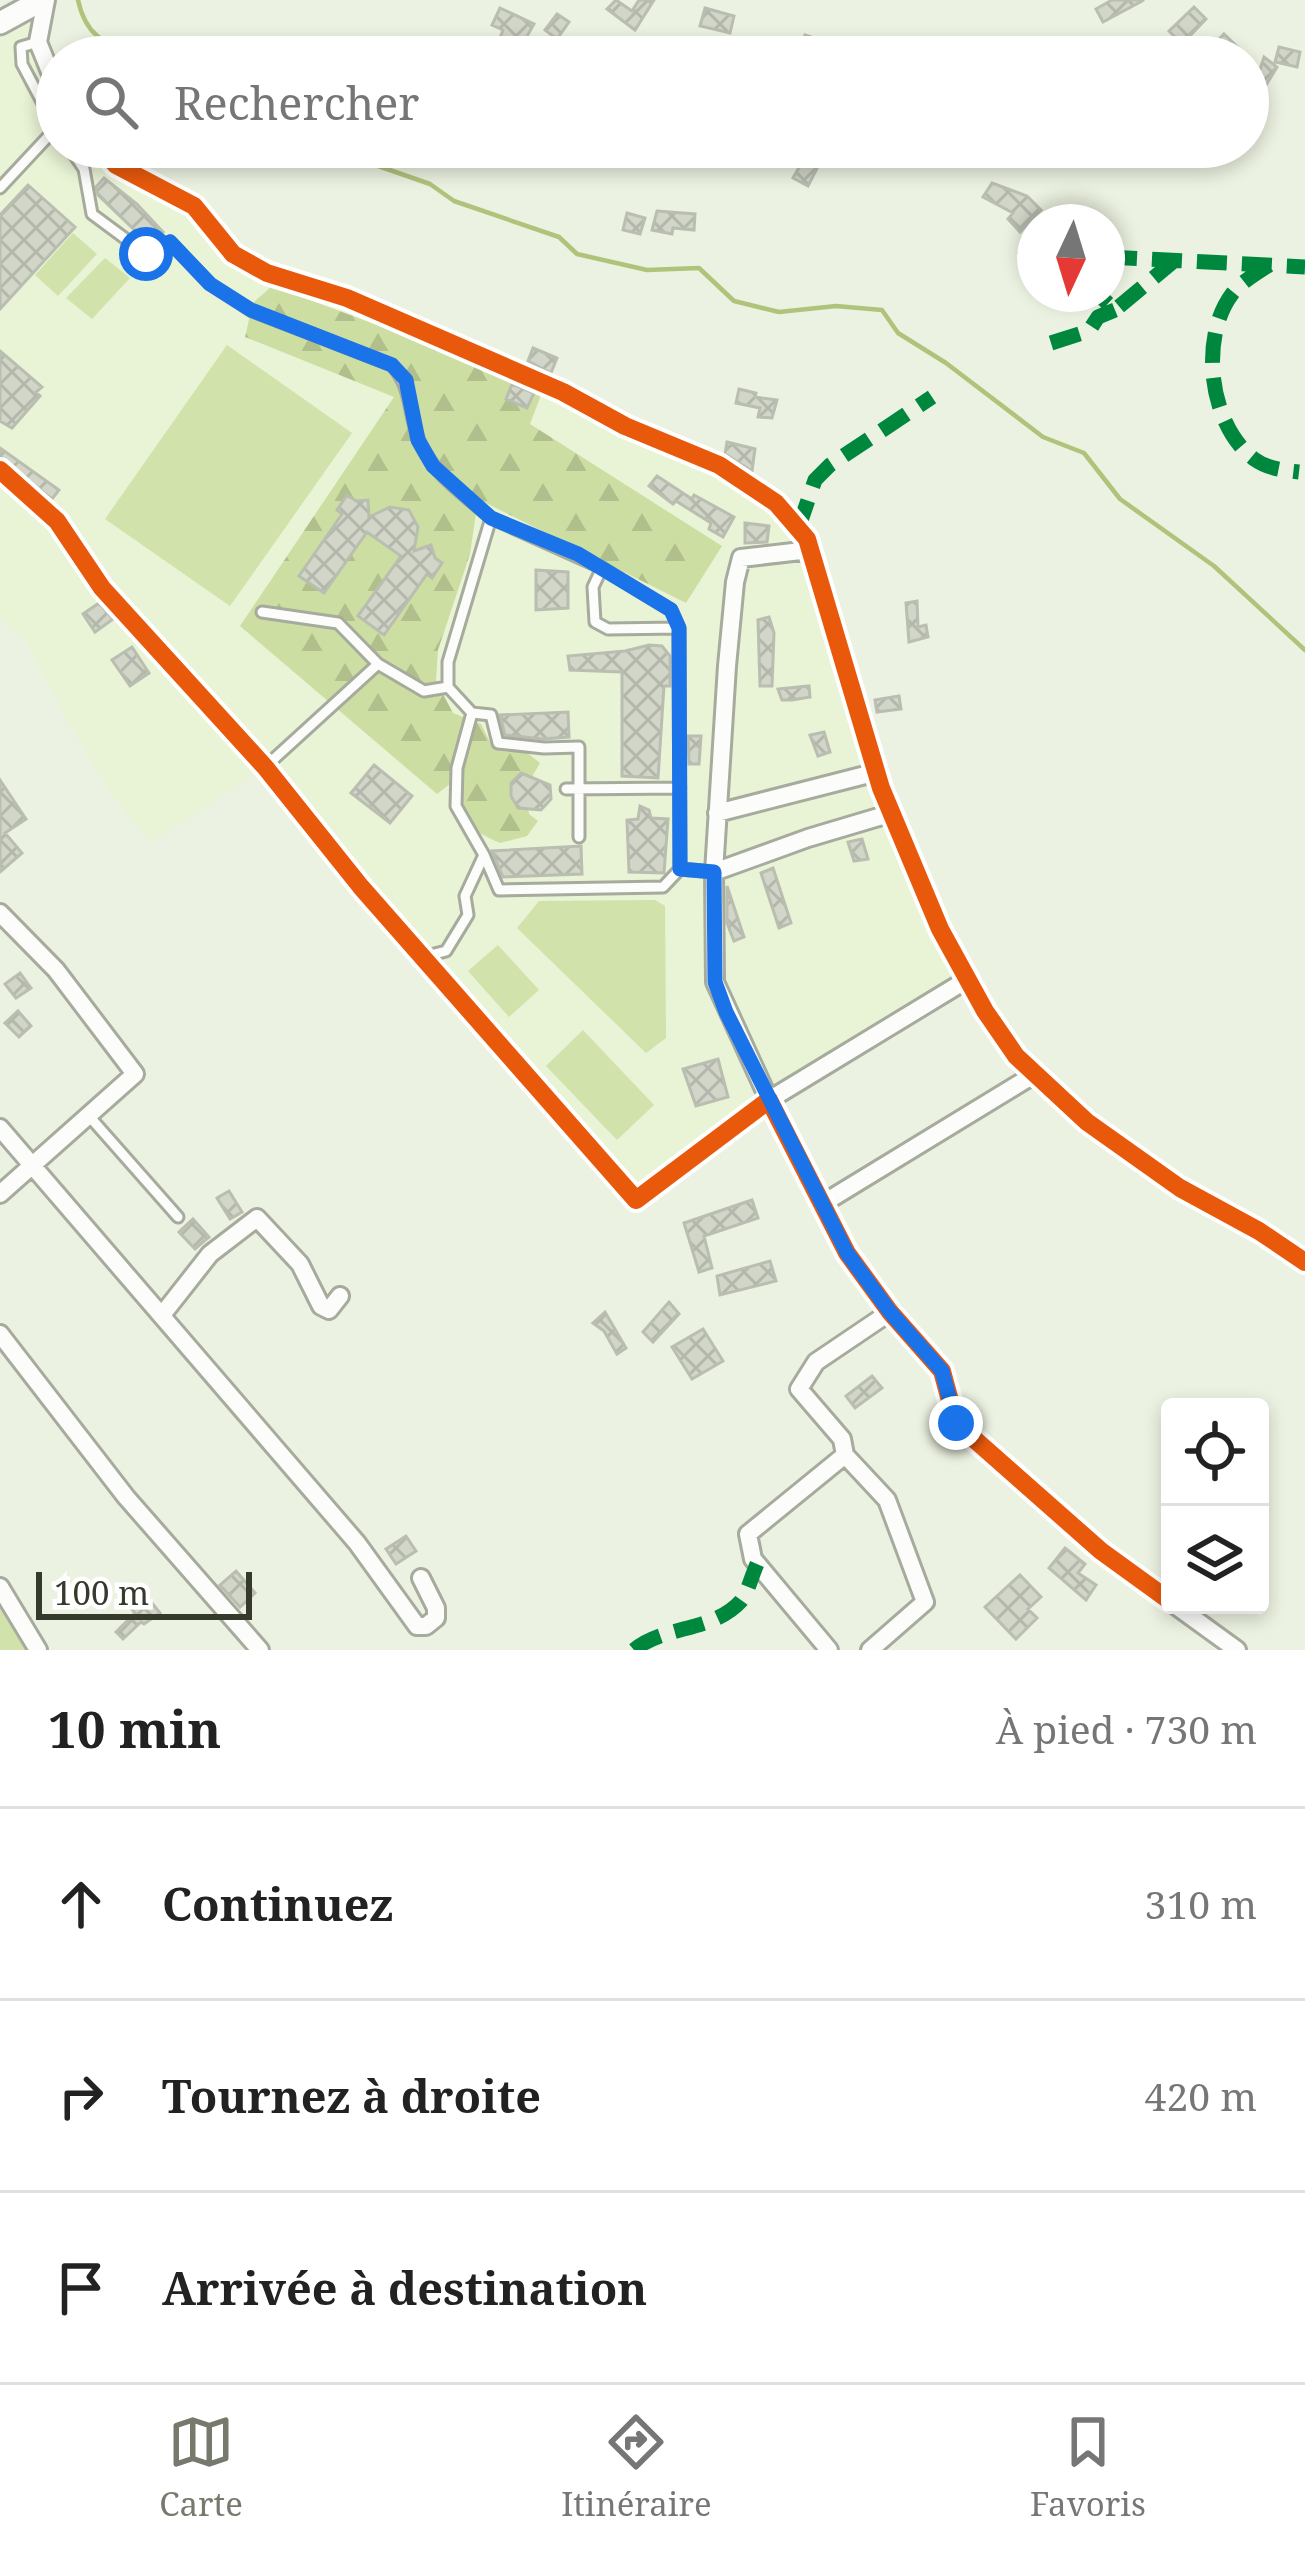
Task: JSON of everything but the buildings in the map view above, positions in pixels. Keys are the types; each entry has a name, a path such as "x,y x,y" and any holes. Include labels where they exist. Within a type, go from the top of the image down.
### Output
{"street":[{"path":"0,23 44,0"},
{"path":"39,36 44,0"},
{"path":"122,168 194,206 233,254 267,273 389,316 563,392 625,426 719,465 776,503 807,539 877,772 940,929 1016,1056 1088,1122 1180,1188 1305,1262"},
{"path":"0,470 57,521 102,588 265,767 361,887 636,1200 769,1100 968,979"},
{"path":"810,550 741,558 735,581 714,872 715,982 847,1253 942,1371 956,1423 1101,1551 1161,1594"},
{"path":"717,813 877,772"},
{"path":"714,872 892,813"},
{"path":"0,913 56,970 135,1075 0,1194"},
{"path":"822,1204 1035,1074"},
{"path":"0,1128 357,1544 417,1626 426,1626 436,1618 436,1608 421,1578"},
{"path":"162,1316 210,1254 257,1218 299,1264 321,1306 329,1310 340,1296"},
{"path":"870,1650 925,1602 887,1500 845,1455 842,1439 799,1389 816,1362 890,1312"},
{"path":"0,1334 126,1497 260,1650"},
{"path":"830,1650 753,1559 748,1534 845,1455"},
{"path":"0,1587 38,1650"},
{"path":"1188,1614 1238,1650"}],"lane":[{"path":"36,43 21,47 22,64 36,90"},
{"path":"0,188 36,151"},
{"path":"83,168 92,214 146,254 170,242 210,284 251,310 392,365 406,380 418,440 433,466 491,518 602,568 671,610 679,628 680,869 663,887 500,890 456,806 457,768 472,713"},
{"path":"491,518 448,662 448,687 472,713 491,715 498,743 579,747 579,836"},
{"path":"602,568 593,587 595,622 608,629 679,628"},
{"path":"262,612 338,623 378,664 424,691 448,687"},
{"path":"265,767 378,664"},
{"path":"566,789 680,788"},
{"path":"423,957 446,951 469,915 465,896 484,854"},
{"path":"680,869 714,872"},
{"path":"89,1116 178,1217"}],"shaded area":[{"path":"40,17 44,36 36,36 36,168 133,168 194,206 233,254 347,298 719,465 807,539 877,772 968,979 769,1100 636,1200 265,767 152,842 91,763 25,640 0,618 0,39"}],"green space":[{"path":"73,233 97,254 58,296 35,275"},
{"path":"105,258 130,278 92,319 66,298"},
{"path":"272,286 404,335 541,395 530,424 722,546 686,603 478,499 470,554 438,650 436,681 453,713 481,724 493,748 526,752 540,763 525,789 529,814 538,821 527,836 500,843 471,827 457,805 454,781 437,794 240,626 394,397 245,337 253,303"},
{"path":"227,345 352,433 230,606 105,519"},
{"path":"655,900 665,906 666,1038 646,1053 517,928 539,901"},
{"path":"498,945 539,990 509,1017 468,971"},
{"path":"583,1030 654,1105 617,1140 546,1066"},
{"path":"0,1601 30,1650 0,1650"}],"waterway":[{"path":"78,0 86,23 98,36"},
{"path":"384,168 430,184 454,201 559,237 577,254 647,270 699,268 734,301 779,312 836,306 882,310 898,333 1043,437 1084,453 1120,499 1214,566 1305,650"}],"marked path":[{"path":"1125,258 1305,267"},
{"path":"1125,302 1175,260"},
{"path":"1269,265 1236,290 1222,312 1215,334 1214,380 1227,425 1239,444 1265,465 1299,472"},
{"path":"1051,343 1089,331 1098,317 1110,312"},
{"path":"798,529 815,480 830,465 932,397"},
{"path":"634,1650 730,1611 741,1601 757,1564"}],"cycle path":[{"path":"122,168 194,206 233,254 267,273 347,298 563,392 625,426 719,465 776,503 807,539 881,788 940,929 1016,1056 1087,1122 1180,1188 1305,1262"},
{"path":"0,470 57,521 102,588 265,767 361,887 636,1200 769,1100 847,1253 942,1371 956,1423 1101,1551 1161,1594"}],"route":[{"path":"146,254 170,242 210,284 251,310 392,365 406,380 418,440 433,466 491,518 578,554 671,610 679,628 680,869 714,872 715,982 847,1253 942,1371 956,1423"}]}
